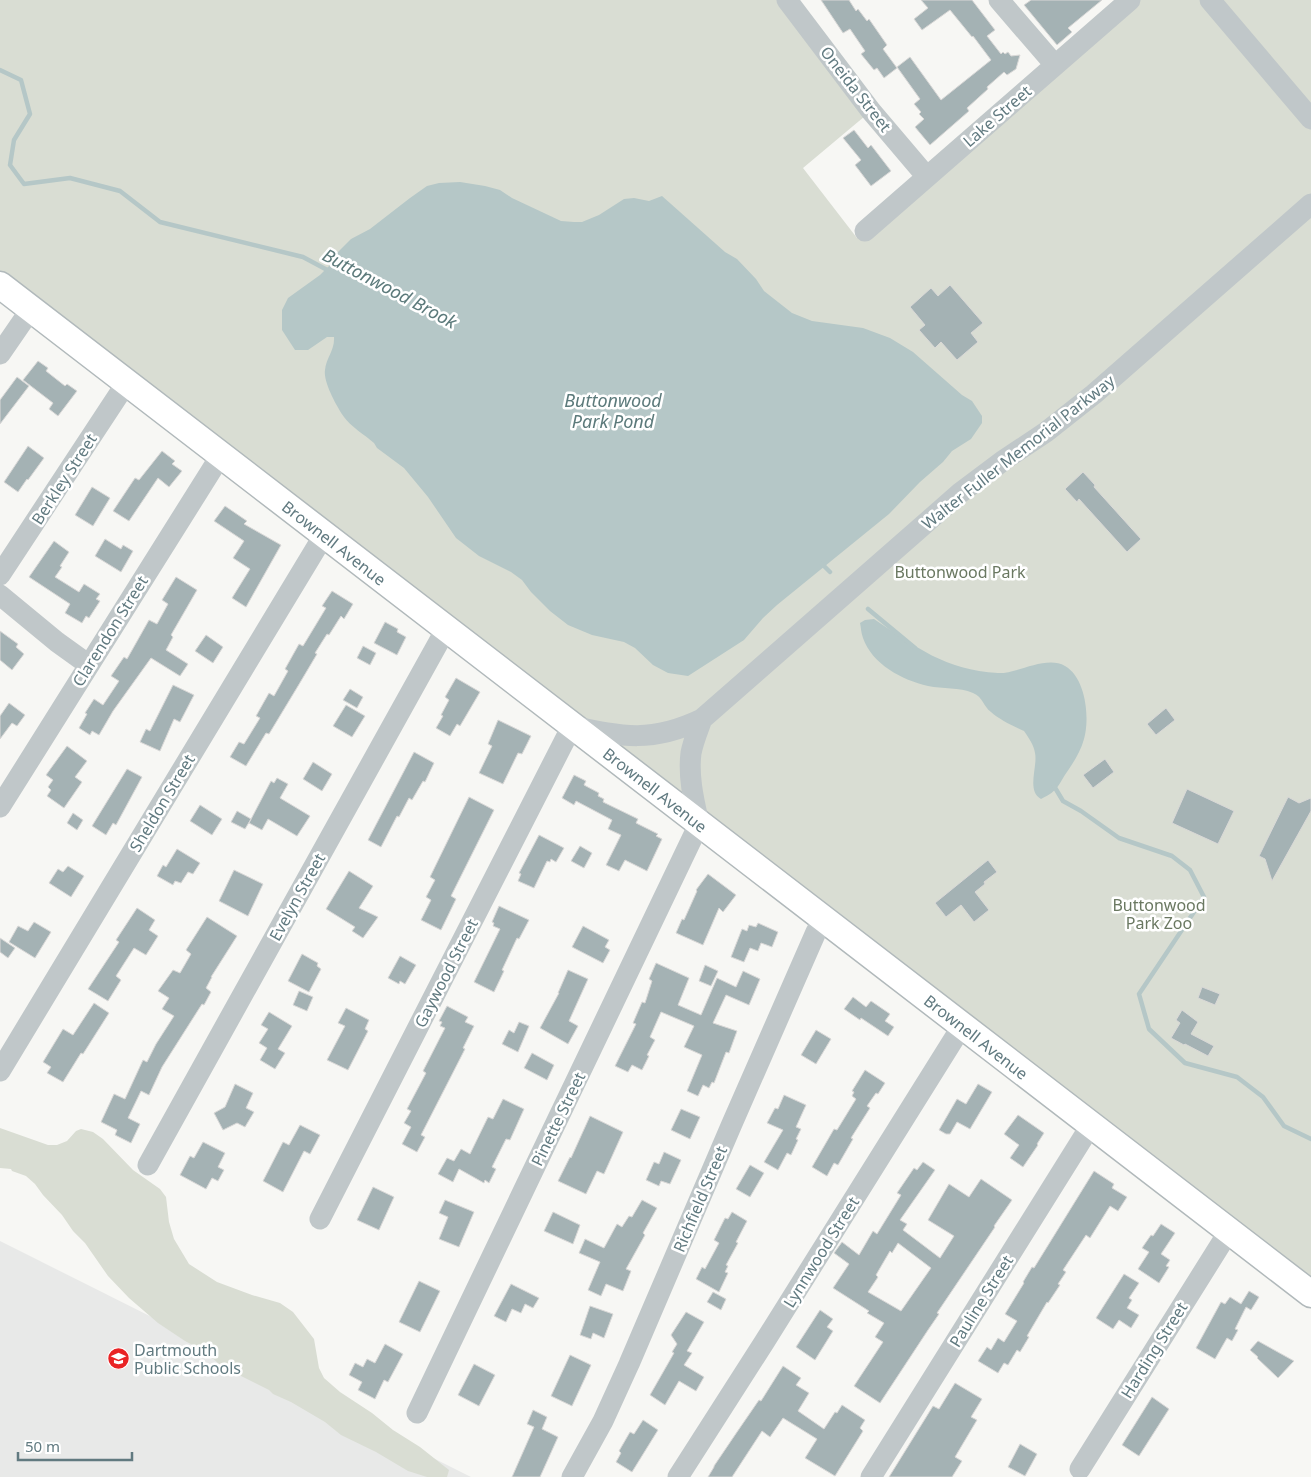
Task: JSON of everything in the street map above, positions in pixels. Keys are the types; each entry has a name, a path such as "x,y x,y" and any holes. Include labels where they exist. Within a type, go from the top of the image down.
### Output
{"main road":[{"name":"Brownell Avenue","path":"0,285 1311,1294"}],"street":[{"name":"Oneida Street","path":"787,0 871,111 927,177"},
{"path":"999,0 1055,65"},
{"name":"Lake Street","path":"865,231 1130,0"},
{"path":"1210,0 1311,119"},
{"name":"Walter Fuller Memorial Parkway","path":"572,726 618,736 648,736 677,730 702,719 960,493 1046,432 1094,394 1311,204"},
{"path":"0,354 31,309"},
{"name":"Berkley Street","path":"0,575 127,382"},
{"name":"Clarendon Street","path":"0,807 221,455"},
{"name":"Sheldon Street","path":"0,1071 324,535"},
{"path":"0,595 56,642 89,665"},
{"name":"Evelyn Street","path":"148,1165 446,630"},
{"path":"699,824 692,792 690,767 691,752 702,719"},
{"name":"Gaywood Street","path":"320,1219 572,726"},
{"name":"Pinette Street","path":"417,1413 699,824"},
{"name":"Richfield Street","path":"572,1477 603,1422 816,932 824,919"},
{"name":"Lynnwood Street","path":"678,1477 962,1026"},
{"name":"Pauline Street","path":"871,1477 1091,1125"},
{"name":"Harding Street","path":"1080,1469 1229,1231"}],"shaded area":[{"name":"Dartmouth Public Schools","path":"0,1241 471,1477 0,1477"}],"green space":[{"name":"Buttonwood Park","path":"0,0 787,0 871,111 803,168 857,238 927,177 931,182 1140,0 1311,0 1311,1283 0,272"},
{"path":"0,1128 48,1145 57,1145 67,1141 76,1131 81,1129 93,1132 103,1139 133,1170 160,1189 166,1197 169,1222 174,1239 189,1264 217,1282 280,1303 293,1312 314,1339 319,1368 324,1378 340,1392 420,1447 449,1470 447,1477 427,1477 408,1471 376,1452 341,1435 325,1422 291,1402 225,1369 204,1351 158,1323 129,1298 108,1276 85,1243 35,1184 26,1176 11,1169 0,1168"}],"water":[{"name":"Buttonwood Park Pond","path":"460,182 500,190 512,198 561,221 574,222 582,222 599,215 624,199 634,198 649,201 662,196 725,252 737,259 756,279 764,291 792,313 812,321 863,328 890,338 913,352 962,395 972,401 982,416 982,423 971,439 952,451 889,514 777,605 744,640 688,676 668,673 653,665 635,648 624,642 592,635 568,625 550,611 522,580 511,572 479,556 456,538 428,497 404,468 377,448 374,443 350,424 341,413 331,394 325,375 334,337 327,337 308,350 295,350 282,330 282,310 288,298 320,275 332,263 335,255 351,239 370,229 427,186 439,183"},
{"path":"874,619 918,648 962,667 979,671 1006,673 1040,664 1057,663 1065,666 1072,672 1078,680 1085,699 1086,730 1078,755 1055,790 1041,799 1037,795 1033,784 1036,758 1029,738 1024,731 991,712 976,695 968,691 928,686 908,680 889,670 873,656 862,636 860,623 865,620"}],"building":[{"path":"821,0 849,0 856,11 858,9 867,21 869,19 887,45 883,49 897,68 884,78 877,68 874,70 861,54 865,51 850,29 843,33"},
{"path":"921,0 972,0 995,30 987,36 1001,54 1008,52 1011,56 1020,55 1016,69 1007,75 1004,72 987,87 988,89 967,108 969,111 930,145 915,127 924,119 914,104 920,99 897,67 910,57 941,100 991,60 950,10 922,30 914,19 928,8"},
{"path":"1031,0 1102,0 1068,28 1072,32 1057,45 1024,5"},
{"path":"854,130 868,148 871,145 891,171 871,186 855,165 861,160 843,138"},
{"path":"950,285 983,323 971,333 978,342 957,360 941,342 935,348 919,330 925,325 910,307 931,288 938,296"},
{"path":"38,361 48,368 46,371 65,386 67,384 77,391 58,416 49,409 53,403 23,380"},
{"path":"17,377 29,386 0,424 0,400"},
{"path":"28,446 44,458 18,492 4,482"},
{"path":"162,451 175,461 172,464 182,471 169,487 158,478 129,521 113,511 135,478 139,480"},
{"path":"1083,472 1095,485 1094,487 1141,539 1127,552 1079,499 1077,502 1065,489"},
{"path":"92,487 110,498 93,526 75,515"},
{"path":"225,506 247,521 244,524 281,545 246,607 232,598 250,569 233,558 244,541 214,521"},
{"path":"105,539 121,549 123,545 133,551 121,572 95,556"},
{"path":"54,541 69,552 55,577 79,592 84,584 100,594 96,599 100,601 89,618 86,616 82,623 65,613 70,604 29,577"},
{"path":"176,577 197,590 171,635 173,637 166,650 188,664 180,676 151,658 113,711 99,735 92,731 90,735 79,728 87,714 85,713 94,699 103,705 119,681 111,676 124,657 127,659 149,620 157,624 168,604 162,600"},
{"path":"332,591 353,604 344,619 341,616 329,635 327,634 269,734 266,733 246,766 230,757 239,742 244,744 260,718 256,716 269,693 274,696 288,671 285,669 299,644 303,646 326,608 322,606"},
{"path":"385,622 398,629 397,632 406,637 397,655 374,643"},
{"path":"0,631 18,644 16,647 24,654 12,670 0,660"},
{"path":"206,635 223,647 213,663 195,651"},
{"path":"363,646 376,653 370,665 357,658"},
{"path":"456,678 480,692 460,726 457,724 450,736 436,728 449,700 445,697"},
{"path":"173,685 194,695 180,722 174,719 160,751 140,742 146,729 150,731"},
{"path":"350,689 363,697 357,708 343,700"},
{"path":"9,703 25,715 17,726 12,723 0,739 0,716"},
{"path":"346,705 365,716 352,737 333,726"},
{"path":"1166,708 1175,720 1156,735 1147,724"},
{"path":"498,720 531,736 522,754 518,753 503,784 479,773 492,746 488,744"},
{"path":"67,746 87,761 75,777 82,782 64,808 47,796 51,790 48,787 53,780 46,775"},
{"path":"414,752 434,763 425,782 423,781 412,800 409,798 399,817 397,816 381,847 368,840"},
{"path":"1105,759 1114,772 1093,788 1083,775"},
{"path":"313,762 332,774 322,791 303,779"},
{"path":"127,769 142,777 116,825 113,823 106,835 92,826"},
{"path":"574,775 586,781 584,785 599,793 598,796 604,799 603,802 638,819 636,823 658,834 656,836 662,839 647,871 625,860 619,871 606,865 621,835 608,829 612,820 576,801 574,805 562,798"},
{"path":"277,778 288,784 280,798 310,816 297,836 268,819 262,830 249,823 271,781 274,783"},
{"path":"1187,789 1234,811 1218,844 1172,823"},
{"path":"469,797 494,810 451,896 456,899 441,930 421,920 431,900 426,897 435,880 430,877"},
{"path":"1288,797 1299,803 1311,798 1311,811 1272,881 1265,859 1259,856"},
{"path":"200,805 222,819 212,835 190,821"},
{"path":"237,811 251,819 245,829 231,822"},
{"path":"73,813 83,820 77,830 67,823"},
{"path":"539,835 564,848 556,862 551,859 550,862 547,861 534,888 518,881 521,874 519,873"},
{"path":"580,846 592,853 584,868 571,861"},
{"path":"177,849 200,863 193,874 188,872 181,883 175,881 173,885 157,876 163,865 166,867"},
{"path":"988,860 997,872 975,892 989,910 974,922 961,905 946,917 935,903"},
{"path":"68,866 84,876 71,897 49,883 58,869 63,872"},
{"path":"234,870 263,884 248,916 219,901"},
{"path":"349,871 373,886 359,908 378,917 363,938 352,931 355,927 326,909"},
{"path":"708,874 736,895 723,912 719,908 703,945 676,933 682,919 684,920 696,890"},
{"path":"499,906 529,920 519,939 517,938 494,992 474,982 500,929 493,926 494,923 492,922"},
{"path":"137,908 155,920 149,930 158,936 146,955 134,948 116,976 121,980 108,1001 88,989 119,942 116,940"},
{"path":"207,917 237,936 211,977 206,988 211,992 204,1005 202,1004 162,1067 149,1095 141,1091 128,1118 140,1124 131,1143 115,1135 117,1130 101,1122 114,1094 125,1099 143,1060 147,1062 174,1016 162,1009 169,998 158,991 173,970 180,973 191,954 186,950"},
{"path":"34,922 51,932 35,958 9,942 18,926 28,931"},
{"path":"758,923 778,932 772,947 761,943 758,951 750,948 744,962 731,957 742,929 747,931 749,925 756,927"},
{"path":"583,926 609,940 605,947 610,950 603,963 572,947"},
{"path":"0,938 15,948 8,958 0,952"},
{"path":"302,954 318,963 317,966 321,969 309,992 288,981"},
{"path":"400,956 416,965 405,984 400,981 399,984 388,978"},
{"path":"656,963 689,978 678,1005 701,1015 717,978 736,987 743,971 760,979 749,1005 726,995 713,1023 737,1031 729,1053 726,1052 714,1083 712,1082 709,1088 703,1085 698,1096 687,1091 702,1055 684,1047 694,1026 661,1012 650,1037 655,1040 642,1070 632,1065 628,1072 615,1066 636,1024 633,1023 642,1002 645,1003 652,981 649,979"},
{"path":"705,965 718,971 711,986 699,981"},
{"path":"568,970 588,979 569,1021 578,1026 568,1044 540,1028 559,993"},
{"path":"1202,987 1220,994 1215,1005 1198,998"},
{"path":"299,991 313,997 307,1011 293,1005"},
{"path":"853,997 866,1007 871,1001 890,1014 885,1021 894,1027 888,1036 844,1009"},
{"path":"94,1003 109,1013 63,1082 47,1073 51,1067 43,1062 63,1029 73,1035"},
{"path":"447,1006 468,1017 465,1022 474,1026 463,1048 465,1049 421,1135 425,1137 417,1152 402,1144 411,1127 404,1123 411,1111 407,1109 426,1073 423,1071 445,1028 440,1026 442,1022 439,1021"},
{"path":"346,1008 369,1020 365,1029 368,1031 348,1070 327,1060 345,1026 338,1023"},
{"path":"1182,1010 1198,1022 1191,1034 1214,1046 1208,1056 1171,1038 1180,1023 1176,1020"},
{"path":"269,1012 292,1026 278,1049 285,1053 275,1069 260,1060 267,1048 259,1043 268,1029 261,1025"},
{"path":"519,1022 529,1026 518,1052 502,1044 509,1030 514,1033"},
{"path":"816,1030 831,1039 816,1064 801,1055"},
{"path":"532,1053 554,1065 547,1080 524,1068"},
{"path":"865,1070 885,1083 867,1106 870,1108 851,1138 853,1139 838,1165 834,1163 827,1176 812,1167 834,1129 837,1130 856,1099 852,1096 854,1092 852,1091"},
{"path":"235,1084 253,1093 246,1108 254,1112 245,1127 237,1123 223,1130 214,1113 225,1107"},
{"path":"978,1084 992,1092 970,1129 957,1122 950,1134 939,1130 957,1099 966,1104"},
{"path":"784,1095 806,1105 796,1127 801,1129 796,1139 798,1140 791,1155 787,1153 778,1170 764,1162 783,1130 767,1123 775,1108 778,1109"},
{"path":"503,1099 524,1109 510,1140 506,1139 492,1167 496,1169 489,1183 485,1180 484,1183 459,1169 453,1182 438,1174 447,1158 454,1161 461,1149 470,1154 488,1117 493,1119"},
{"path":"681,1109 700,1117 690,1139 671,1130"},
{"path":"1018,1115 1044,1133 1023,1167 1010,1158 1019,1145 1004,1134"},
{"path":"590,1116 623,1132 604,1174 597,1171 586,1194 558,1181 571,1158"},
{"path":"300,1125 320,1135 310,1154 304,1151 283,1192 263,1181 283,1142 289,1145"},
{"path":"203,1142 225,1153 218,1167 224,1170 218,1181 212,1178 206,1189 180,1175 190,1156 194,1158"},
{"path":"664,1152 681,1160 670,1184 661,1181 659,1186 646,1180 654,1162 659,1164"},
{"path":"923,1162 935,1170 900,1220 907,1224 903,1230 940,1258 954,1236 928,1220 949,1184 969,1197 981,1179 1012,1200 880,1403 854,1386 883,1342 875,1337 884,1323 833,1288 849,1264 834,1253 842,1242 859,1255 873,1231 877,1234 901,1195 897,1193 914,1168 917,1170","holes":["898,1243 931,1268 901,1311 868,1292 878,1277 876,1275 890,1251 892,1253"]},
{"path":"750,1165 764,1173 750,1197 736,1189"},
{"path":"1094,1171 1114,1184 1112,1188 1127,1197 1118,1211 1110,1206 1090,1238 1086,1235 1063,1270 1066,1272 1058,1284 1060,1285 1047,1302 1020,1352 1017,1350 1008,1365 1004,1363 998,1373 978,1361 987,1347 991,1350 998,1338 1004,1342 1017,1321 1005,1314 1032,1267 1034,1268"},
{"path":"373,1187 394,1197 379,1230 357,1220"},
{"path":"445,1200 474,1212 459,1247 439,1239 448,1217 439,1213"},
{"path":"642,1200 657,1208 643,1233 645,1235 626,1269 631,1271 623,1291 606,1284 601,1296 588,1290 600,1262 579,1253 585,1239 604,1248 617,1224 622,1227 629,1216 632,1217"},
{"path":"553,1212 580,1225 573,1244 544,1231"},
{"path":"732,1212 747,1221 726,1265 728,1266 725,1272 728,1273 719,1292 696,1279 702,1267 705,1269 719,1243 714,1240 725,1218 728,1219"},
{"path":"1161,1224 1175,1233 1161,1254 1170,1260 1166,1266 1169,1267 1159,1283 1138,1269 1149,1252 1142,1248"},
{"path":"1124,1274 1139,1283 1129,1298 1132,1300 1127,1308 1139,1315 1131,1328 1119,1320 1113,1329 1096,1318"},
{"path":"419,1281 440,1291 420,1332 399,1322"},
{"path":"511,1284 539,1298 533,1308 525,1304 521,1313 512,1309 506,1322 494,1316"},
{"path":"1249,1291 1259,1297 1251,1310 1246,1307 1235,1329 1238,1330 1232,1341 1227,1338 1215,1359 1196,1348 1221,1302 1225,1304 1230,1297 1241,1304"},
{"path":"713,1292 726,1299 721,1310 707,1302"},
{"path":"590,1306 613,1314 604,1338 593,1333 591,1339 580,1335"},
{"path":"820,1310 833,1319 827,1327 833,1331 815,1360 796,1347"},
{"path":"686,1312 704,1322 687,1351 692,1353 684,1365 704,1377 696,1391 679,1381 665,1405 650,1395 674,1353 672,1352 677,1344 671,1335"},
{"path":"1258,1341 1294,1361 1278,1378 1250,1350"},
{"path":"385,1344 403,1354 388,1382 384,1380 375,1399 358,1390 362,1382 349,1375 355,1363 363,1367 367,1359 375,1363"},
{"path":"570,1355 591,1365 572,1406 551,1396"},
{"path":"474,1364 495,1375 479,1406 458,1395"},
{"path":"783,1366 801,1378 796,1385 809,1393 798,1411 824,1429 842,1405 865,1420 860,1428 863,1431 835,1476 805,1458 817,1439 783,1418 770,1437 762,1431 732,1477 708,1477 759,1400 761,1401"},
{"path":"955,1383 982,1399 971,1417 977,1420 955,1457 962,1461 952,1477 889,1477 933,1406 939,1409"},
{"path":"1152,1397 1169,1409 1139,1456 1122,1445"},
{"path":"533,1410 547,1417 542,1429 558,1437 540,1477 512,1477 534,1427 527,1424"},
{"path":"643,1420 658,1430 632,1472 616,1462 621,1453 619,1451 630,1432 634,1434"},
{"path":"1020,1444 1037,1454 1025,1476 1008,1467"}],"waterway":[{"name":"Buttonwood Brook","path":"0,70 21,80 30,114 14,140 10,165 24,184 70,178 120,191 160,222 303,257 331,272"},
{"name":"Buttonwood Brook","path":"822,564 830,572"},
{"name":"Buttonwood Brook","path":"868,609 915,648"},
{"name":"Buttonwood Brook","path":"1054,786 1063,801 1081,811 1119,838 1172,856 1190,870 1204,897 1139,994 1149,1029 1185,1063 1237,1077 1263,1097 1284,1126 1311,1139"}],"place":[{"name":"Dartmouth Public Schools","path":"118,1359"}],"park label":[{"name":"Buttonwood Park Zoo","path":"1159,914"}]}
